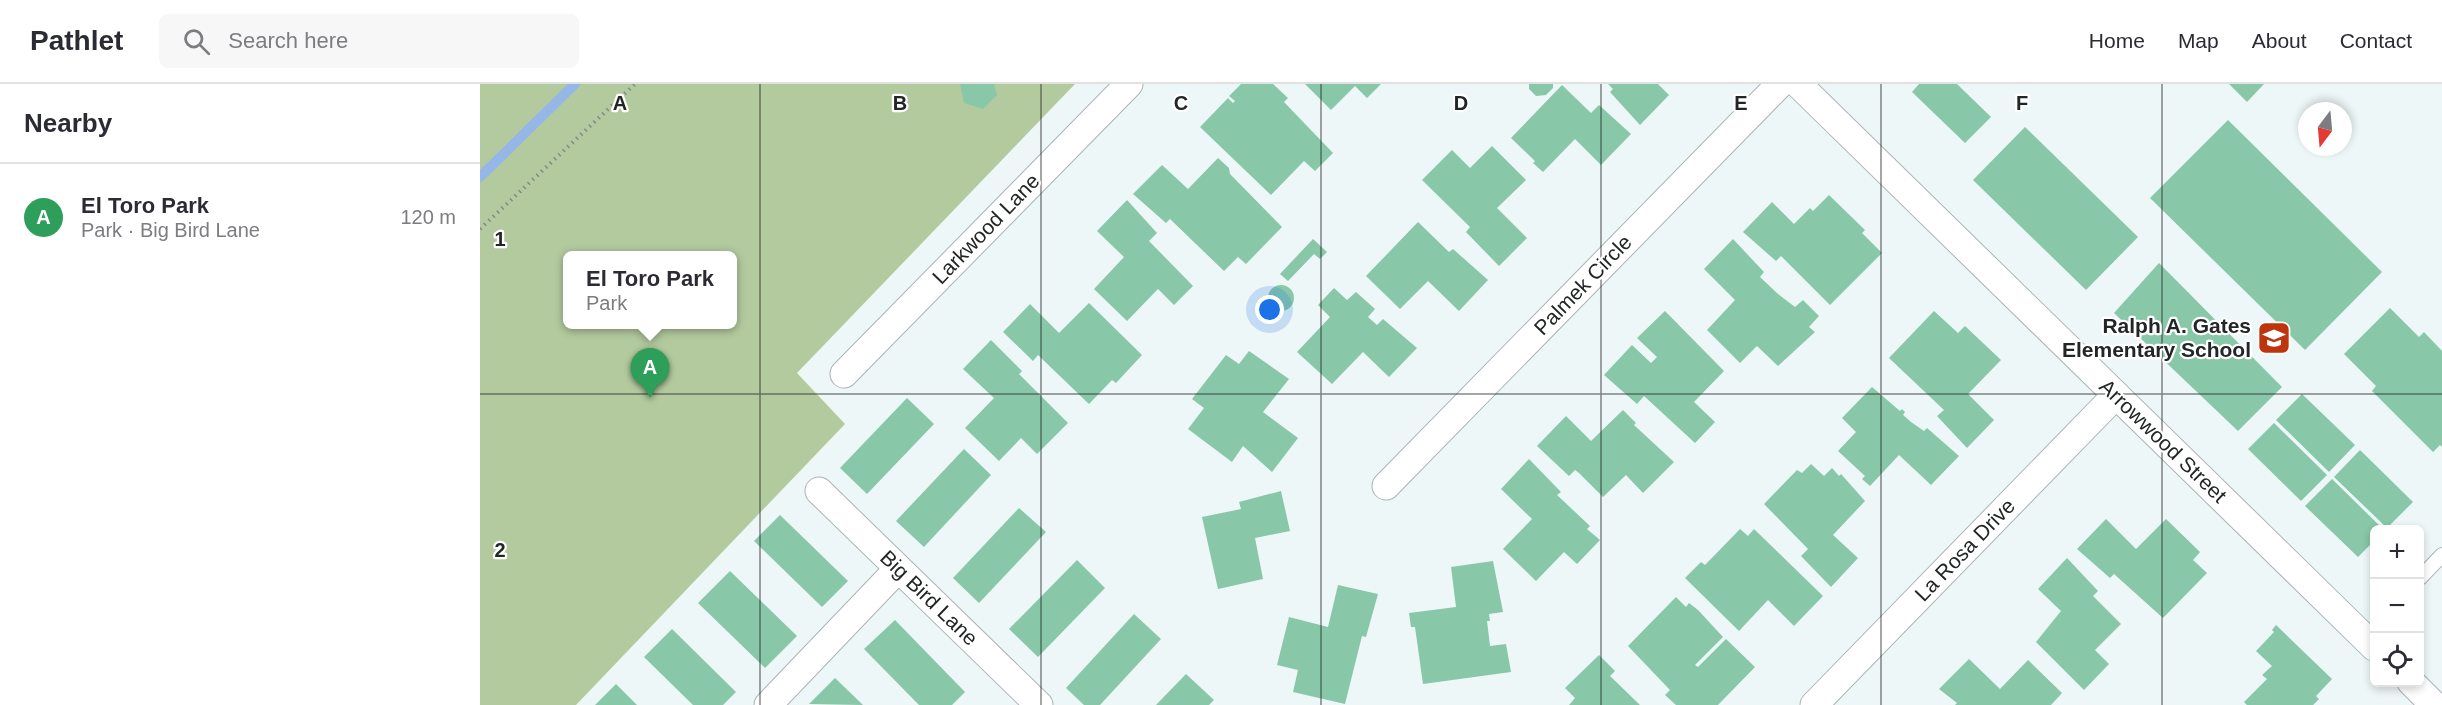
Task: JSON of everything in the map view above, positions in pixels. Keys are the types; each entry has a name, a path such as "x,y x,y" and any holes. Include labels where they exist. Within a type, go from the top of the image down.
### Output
{"street":[{"name":"Larkwood Lane","path":"844,374 1129,84"},
{"name":"Palmek Circle","path":"1386,486 1780,84"},
{"name":"Arrowwood Street","path":"1798,84 2116,395 2370,635"},
{"name":"La Rosa Drive","path":"1814,705 2116,395"},
{"name":"Big Bird Lane","path":"819,491 1039,705"},
{"path":"768,705 898,569"},
{"path":"2416,687 2434,705"}],"lane":[{"path":"2424,574 2442,555"}],"path":[{"path":"480,230 635,84"}],"green space":[{"path":"480,84 1075,84 797,373 845,424 576,705 480,705"}],"building":[{"path":"960,84 994,84 997,95 983,109 964,103"},
{"path":"1241,84 1273,84 1288,98 1284,102 1333,153 1315,171 1304,161 1271,195 1200,127 1228,98 1233,103 1235,101 1229,96"},
{"path":"1305,84 1381,84 1367,98 1355,86 1331,110"},
{"path":"1529,84 1553,84 1553,88 1546,95 1536,96 1529,89"},
{"path":"1608,84 1658,84 1669,95 1640,125 1610,92 1613,89"},
{"path":"1919,84 1957,84 1991,117 1965,143 1912,92"},
{"path":"2229,84 2264,84 2247,102"},
{"path":"1562,85 1591,113 1599,105 1631,134 1601,165 1575,139 1543,172 1511,138"},
{"path":"2228,120 2382,272 2305,350 2150,198"},
{"path":"2025,127 2138,237 2086,290 1973,180"},
{"path":"1492,146 1526,180 1497,208 1527,238 1499,266 1466,232 1470,227 1422,180 1452,150 1470,168"},
{"path":"1218,158 1229,168 1230,174 1282,227 1246,264 1238,257 1224,271 1170,219 1166,223 1133,194 1162,165 1188,189"},
{"path":"1829,195 1865,230 1862,233 1882,253 1830,305 1781,256 1776,261 1743,232 1772,202 1794,224 1810,208 1813,211"},
{"path":"1127,200 1157,233 1149,241 1193,286 1174,305 1158,289 1127,321 1094,289 1124,257 1097,231"},
{"path":"1418,222 1449,252 1453,249 1488,280 1459,311 1428,281 1400,309 1366,276"},
{"path":"1313,239 1327,252 1320,259 1314,254 1288,281 1280,274"},
{"path":"1733,239 1764,272 1760,277 1778,294 1795,307 1803,300 1819,316 1809,327 1815,332 1778,366 1757,346 1740,363 1707,330 1735,300 1704,269"},
{"path":"2159,263 2282,387 2238,431 2114,313"},
{"path":"1281,285 1290,289 1294,298 1290,307 1281,311 1272,307 1268,298 1272,289"},
{"path":"1334,288 1347,300 1356,292 1375,309 1368,317 1377,325 1383,319 1417,348 1389,377 1363,352 1332,384 1297,352 1330,317 1318,305"},
{"path":"1089,303 1142,355 1116,383 1112,380 1089,404 1038,355 1033,361 1003,332 1030,304 1059,333"},
{"path":"2390,308 2419,337 2424,332 2442,351 2442,447 2440,445 2433,452 2372,391 2376,386 2344,354"},
{"path":"1665,311 1724,371 1694,402 1715,422 1695,443 1644,396 1637,404 1604,375 1632,345 1651,363 1657,357 1637,338"},
{"path":"1934,311 1958,333 1965,326 2001,360 1968,394 1994,420 1967,448 1937,416 1944,410 1889,358"},
{"path":"991,340 1022,371 1019,374 1068,423 1037,454 1021,438 999,461 965,428 994,398 963,369"},
{"path":"1249,351 1289,379 1263,412 1298,438 1272,472 1243,446 1232,462 1188,429 1204,408 1192,399 1226,355 1239,364"},
{"path":"1872,387 1900,411 1902,409 1905,412 1903,415 1911,422 1924,431 1927,428 1959,456 1931,485 1899,455 1870,486 1862,479 1865,476 1838,451 1856,432 1842,418"},
{"path":"2302,394 2355,445 2329,472 2276,420"},
{"path":"907,398 934,424 867,494 840,468"},
{"path":"1623,410 1636,423 1634,425 1674,462 1643,493 1626,475 1603,497 1579,473 1575,470 1569,476 1537,446 1566,416 1591,441"},
{"path":"2274,423 2327,475 2301,501 2248,449"},
{"path":"964,449 991,475 924,547 896,521"},
{"path":"2360,450 2413,502 2390,525 2384,525 2334,477"},
{"path":"1529,459 1561,492 1557,495 1590,526 1587,529 1600,540 1577,564 1564,552 1536,581 1503,549 1532,519 1501,489"},
{"path":"1811,464 1824,476 1832,468 1839,476 1841,474 1865,501 1833,535 1858,558 1831,587 1801,556 1808,549 1764,504 1797,470 1802,473"},
{"path":"2332,479 2379,525 2370,525 2370,545 2358,557 2305,506"},
{"path":"1281,491 1290,531 1255,538 1263,579 1218,589 1202,517 1241,509 1239,502"},
{"path":"1019,508 1046,532 979,603 953,578"},
{"path":"780,515 848,581 822,607 754,541"},
{"path":"2106,519 2136,549 2166,519 2200,552 2193,560 2207,573 2163,618 2114,574 2110,578 2077,549"},
{"path":"1740,529 1748,536 1754,529 1823,596 1794,626 1768,600 1739,631 1685,578 1701,562 1705,565"},
{"path":"2067,558 2098,591 2093,596 2121,624 2095,650 2109,664 2084,690 2036,642 2061,611 2038,589"},
{"path":"1077,560 1105,588 1038,657 1009,629"},
{"path":"1493,561 1503,612 1489,614 1490,621 1487,621 1490,646 1506,644 1511,672 1423,684 1415,627 1411,627 1409,613 1456,607 1451,567"},
{"path":"730,571 797,636 765,668 698,603"},
{"path":"1338,585 1378,594 1366,637 1362,636 1345,704 1293,692 1298,670 1277,665 1289,617 1328,627"},
{"path":"1676,597 1686,607 1689,603 1698,610 1723,637 1695,665 1698,667 1726,639 1755,667 1718,705 1676,705 1665,695 1670,690 1628,646"},
{"path":"1134,614 1161,639 1100,705 1084,705 1066,688"},
{"path":"895,620 965,692 952,705 919,705 864,649"},
{"path":"2276,625 2332,679 2316,696 2319,699 2313,705 2247,705 2244,702 2267,679 2262,675 2272,666 2256,651 2274,632 2272,630"},
{"path":"672,629 736,692 723,705 693,705 644,657"},
{"path":"1599,655 1615,671 1610,676 1640,705 1569,705 1575,698 1565,688"},
{"path":"1969,659 2000,689 2028,660 2062,693 2051,705 1955,705 1957,703 1939,689"},
{"path":"1186,674 1214,700 1209,705 1156,705"},
{"path":"835,678 863,705 809,704"},
{"path":"616,684 637,705 595,705"}],"waterway":[{"path":"480,177 575,84"}],"place":[{"name":"Ralph A. Gates Elementary School","path":"2274,338"},
{"name":"El Toro Park","path":"650,398"}]}
